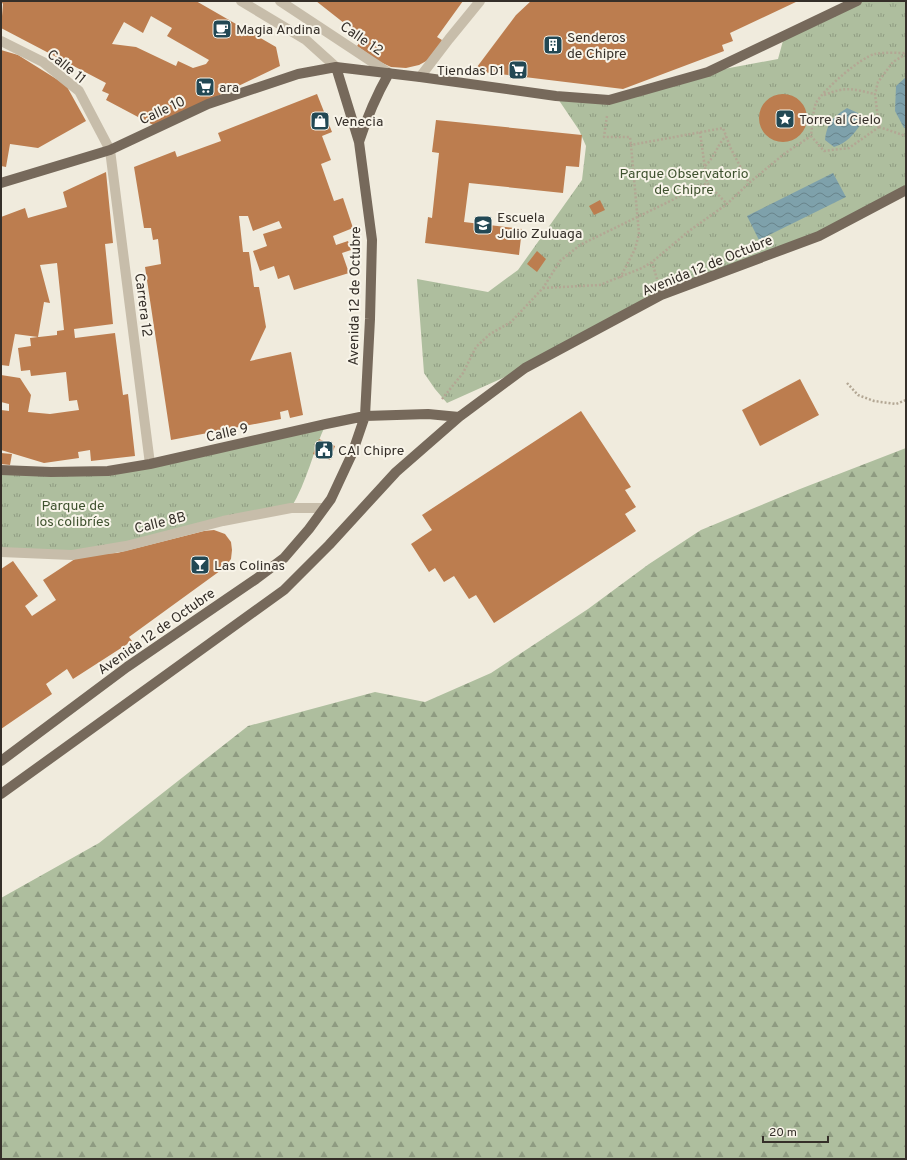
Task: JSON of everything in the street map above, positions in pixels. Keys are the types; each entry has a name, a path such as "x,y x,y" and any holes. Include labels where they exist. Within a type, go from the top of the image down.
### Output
{"main road":[{"path":"336,67 556,96 609,100 708,72 857,1"},
{"name":"Avenida 12 de Octubre","path":"1,761 127,666 256,579 284,558 309,529 330,499 352,454 365,416 372,240 359,142 336,67"},
{"name":"Calle 10","path":"1,183 110,150 208,104 298,74 336,67"},
{"path":"359,142 372,106 389,73"},
{"name":"Avenida 12 de Octubre","path":"1,794 284,590 329,545 396,472 459,418 525,368 661,295 819,236 906,190"},
{"name":"Calle 9","path":"1,470 51,472 108,471 150,464 365,416 428,414 459,418"}],"street":[{"path":"241,1 253,4 306,40 336,67"},
{"name":"Calle 12","path":"280,1 389,73"},
{"path":"420,77 480,1"},
{"name":"Calle 11","path":"1,41 43,62 79,91 110,150"},
{"name":"Carrera 12","path":"110,150 150,464"},
{"name":"Calle 8B","path":"1,552 72,555 126,546 223,521 291,508 324,508"}],"path":[{"path":"543,288 600,285 620,278 652,262 689,231 727,204 749,183 784,154 811,136 816,104 821,96 845,73 863,59 875,54 906,54"},
{"path":"879,127 875,94 878,82 893,62 906,54"},
{"path":"821,96 836,90 848,88 875,94"},
{"path":"609,100 604,137 630,137 639,234 635,249 620,278"},
{"path":"879,127 906,136"},
{"path":"811,136 824,151 849,148 879,127"},
{"path":"631,145 723,128 730,149 749,183"},
{"path":"700,132 708,183 727,204"},
{"path":"705,167 715,155 720,141 726,136"},
{"path":"428,414 462,373 476,347 490,334 511,322 543,288 560,261 580,245 637,216 708,183"},
{"path":"847,383 858,395 874,401 896,404 906,400"}],"green space":[{"name":"Parque Observatorio de Chipre","path":"857,1 906,1 906,190 819,236 661,295 525,368 447,403 424,373 417,279 488,292 518,270 582,180 586,146 579,130 556,96 609,100 708,72 778,59 784,37"},
{"name":"Parque de los colibríes","path":"326,424 306,477 291,508 72,555 1,552 1,470 108,471"},
{"path":"906,448 906,1159 1,1159 1,898 99,843 248,726 375,692 425,702 491,673 588,609 649,564 701,530 800,489"}],"water":[{"path":"906,77 906,128 904,128 895,111 896,86"},
{"path":"847,108 858,113 861,124 849,138 843,143 834,147 825,140 827,129 834,118"},
{"path":"833,173 846,197 759,240 747,216"}],"building":[{"path":"1,1 196,1 276,47 280,66 155,126 106,100 109,94 102,91 106,83 1,28 3,4","holes":["151,16 172,28 167,36 209,60 206,64 193,68 178,61 176,66 136,47 112,44 124,22 143,33"]},
{"path":"316,1 463,1 437,37 442,40 437,51 430,59 419,65 406,68 391,67 378,61 357,46 363,38"},
{"path":"531,1 798,1 730,33 733,41 722,45 724,51 623,89 474,71 516,15"},
{"path":"1,50 18,55 66,85 86,121 38,148 10,144 6,167 1,166"},
{"path":"317,94 332,132 322,136 331,160 321,164 334,201 343,198 353,228 333,236 336,245 348,241 351,250 342,253 349,273 294,290 289,275 278,279 274,266 260,271 253,251 267,246 263,234 282,228 279,221 253,231 248,216 239,216 243,252 249,252 254,287 259,287 266,327 250,361 291,352 303,415 290,418 288,410 280,412 281,419 171,440 145,267 161,264 158,239 153,240 151,228 144,228 134,167 175,151 177,157 221,141 218,133"},
{"path":"783,94 792,96 800,101 805,109 807,118 805,127 800,135 792,140 783,142 774,140 766,135 761,127 759,118 761,109 766,101 774,96"},
{"path":"436,120 582,135 579,167 566,166 563,193 469,183 464,222 522,229 519,255 425,243 428,217 432,218 439,153 432,152"},
{"path":"106,172 113,243 105,244 113,324 74,329 75,338 115,333 123,395 128,394 135,456 91,461 90,450 78,452 79,458 44,463 1,450 1,410 9,411 9,404 1,402 1,375 20,378 31,395 28,412 50,414 79,410 77,400 69,401 66,372 31,376 30,370 21,371 18,348 31,346 30,338 38,337 15,334 9,366 1,365 1,217 25,208 28,218 67,207 63,192","holes":["57,263 64,330 57,331 57,335 38,337 44,302 50,303 40,265"]},
{"path":"600,200 605,210 594,215 589,206"},
{"path":"537,251 546,259 537,272 527,264"},
{"path":"800,379 819,415 760,446 742,410"},
{"path":"581,411 631,487 625,490 636,507 625,514 636,531 494,623 476,595 469,599 454,576 444,582 435,568 429,572 411,544 432,530 422,515"},
{"name":"CAI Chipre","path":"319,439 335,446 330,460 313,454"},
{"path":"1,453 12,454 10,465 1,464"},
{"path":"214,530 225,534 231,542 231,559 224,568 129,637 132,641 73,679 67,669 46,684 52,694 1,729 1,569 13,561 38,596 25,606 32,616 56,600 43,580 81,555 117,553 204,531"}],"place":[{"name":"Magia Andina","path":"222,29"},
{"name":"Senderos de Chipre","path":"553,45"},
{"name":"Tiendas D1","path":"518,70"},
{"name":"ara","path":"205,87"},
{"name":"Torre al Cielo","path":"785,119"},
{"name":"Venecia","path":"320,121"},
{"name":"Escuela Julio Zuluaga","path":"483,225"},
{"name":"CAI Chipre","path":"324,450"},
{"name":"Las Colinas","path":"200,565"}]}
